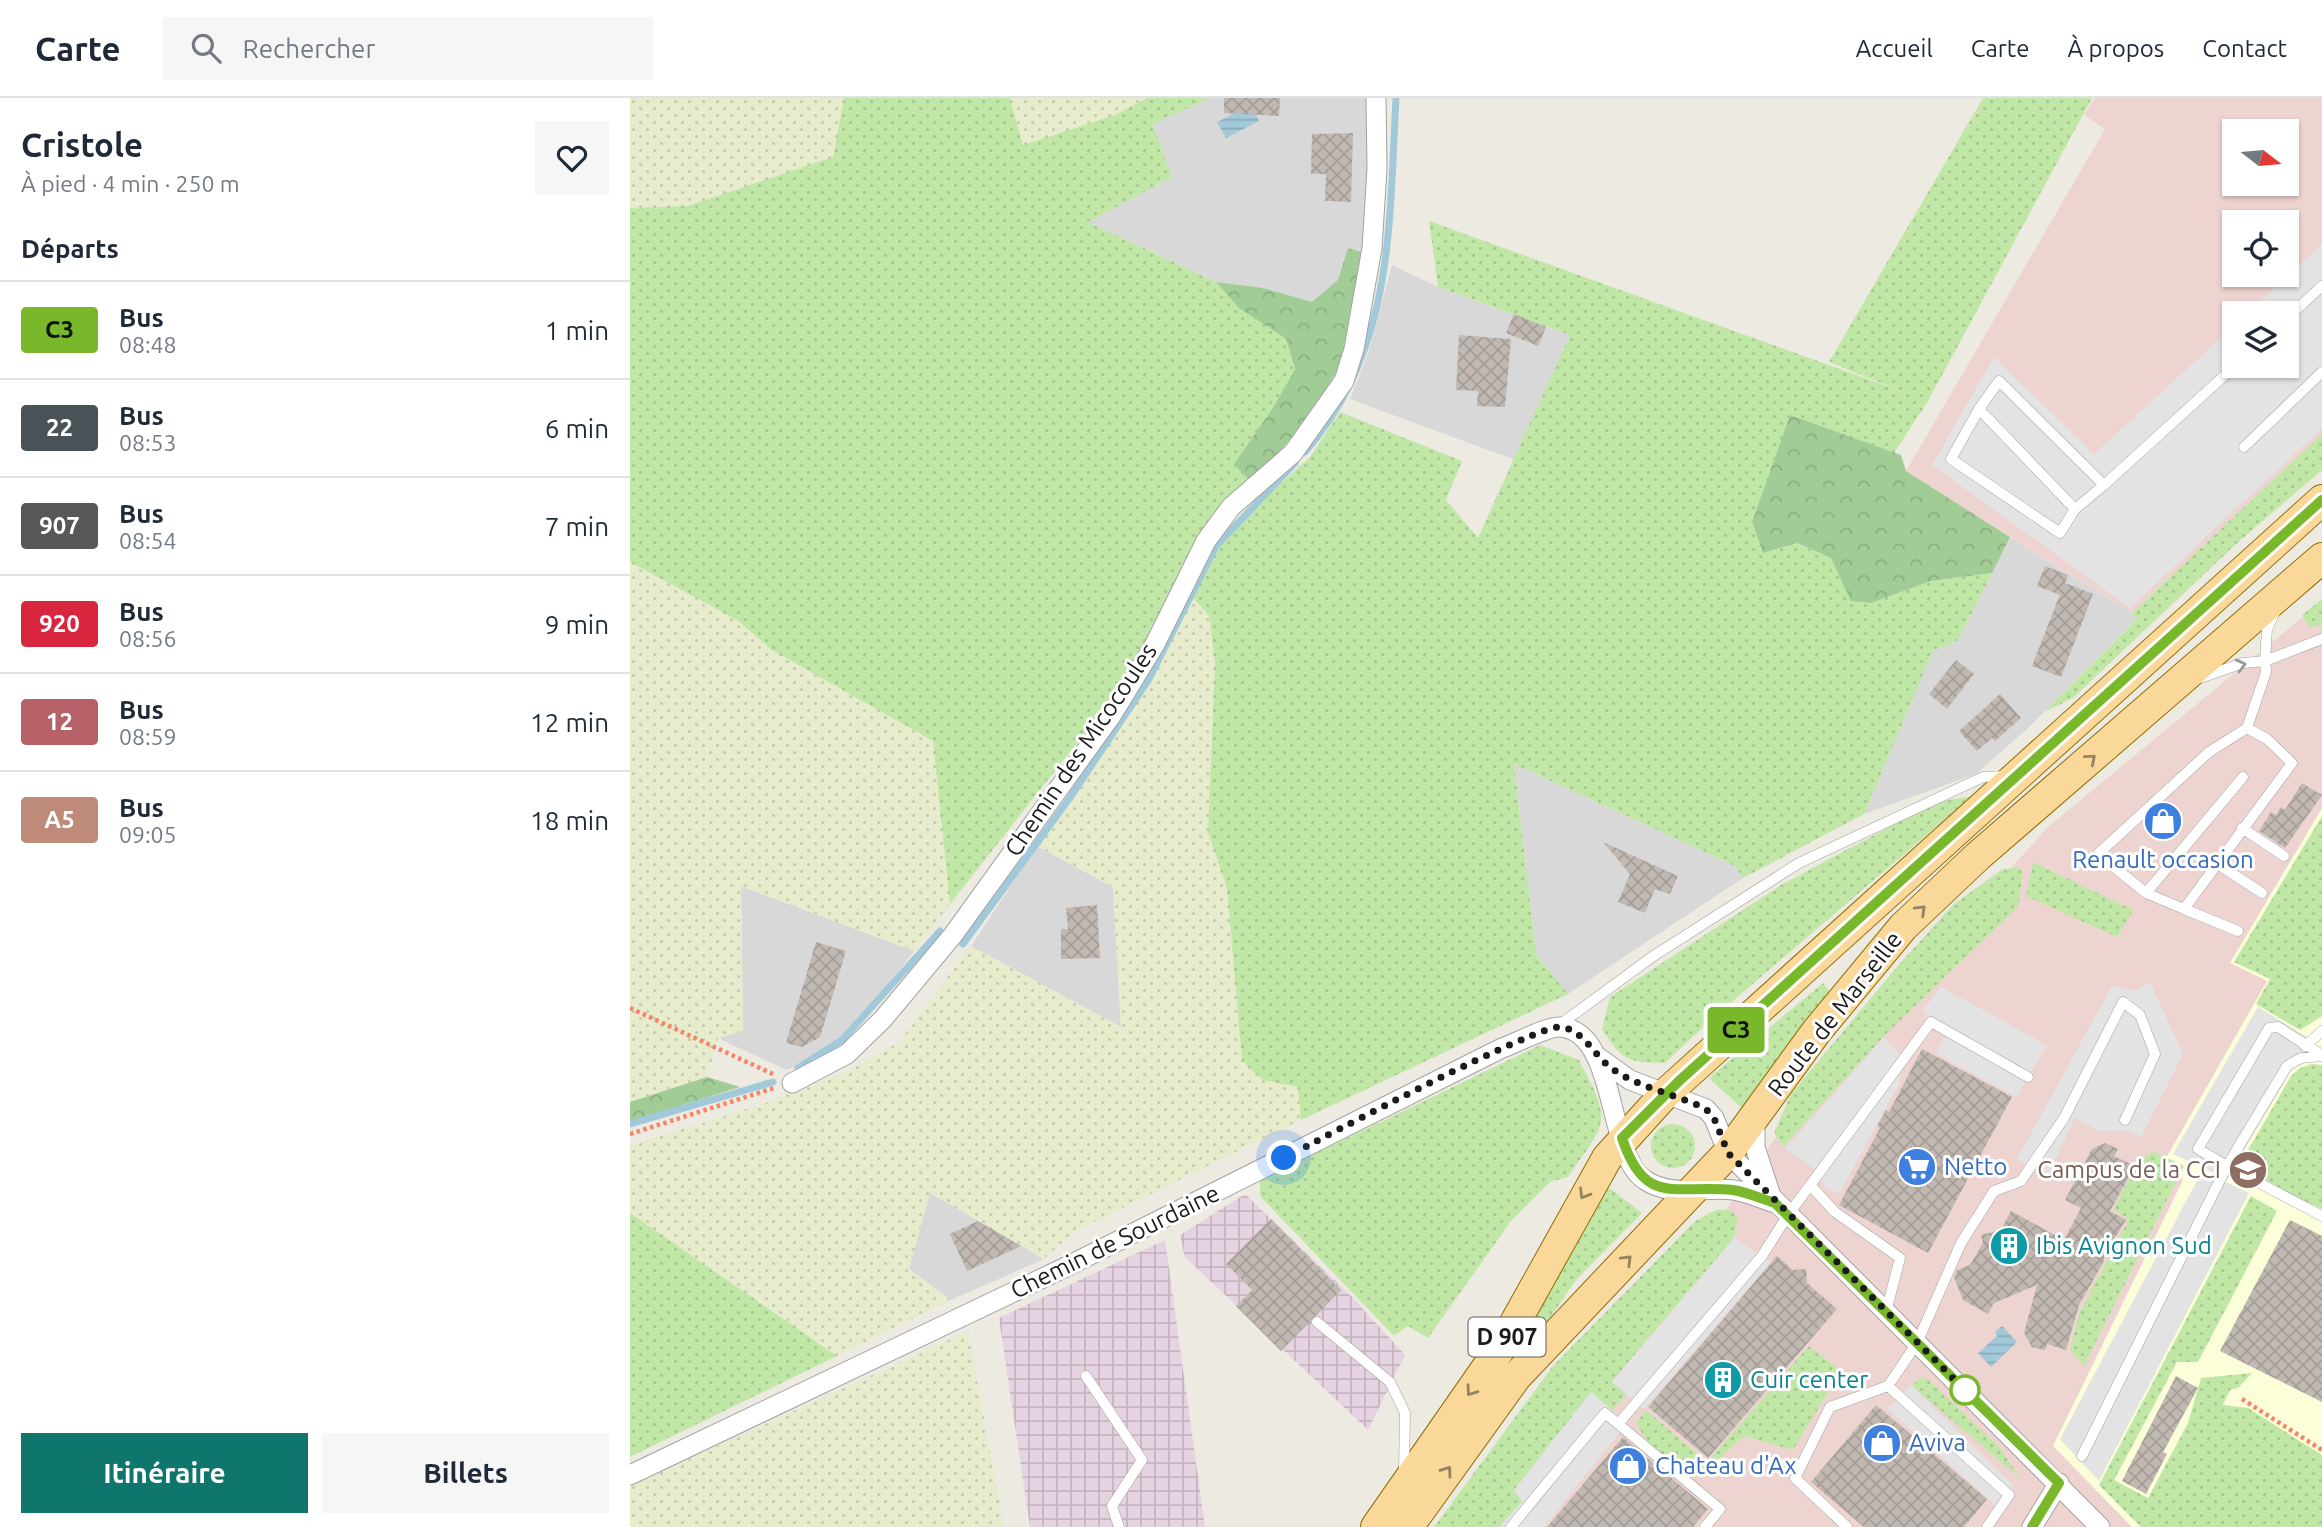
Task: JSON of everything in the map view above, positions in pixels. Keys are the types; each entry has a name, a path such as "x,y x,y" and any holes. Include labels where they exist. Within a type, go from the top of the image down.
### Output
{"main road":[{"name":"Route de Marseille","path":"1376,1527 1502,1346 1580,1201 1622,1138 1664,1095 2322,500"},
{"name":"Route de Marseille","path":"1408,1527 1523,1369 1728,1153 1816,1032 1903,927 1978,856 2322,558"}],"street":[{"name":"Chemin des Micocoules","path":"792,1083 847,1054 883,1019 953,935 1111,716 1155,644 1206,541 1231,507 1293,453 1344,380 1354,349 1372,248 1377,169 1376,98"},
{"path":"1558,1026 1572,1030 1592,1052 1630,1080 1706,1109 1714,1118 1728,1153 2101,1527"},
{"name":"Chemin de Sourdaine","path":"630,1475 1068,1266 1500,1049 1558,1026"},
{"path":"1592,1052 1610,1091 1622,1138 1636,1171 1644,1180 1669,1189 1737,1190 1782,1209"},
{"path":"1755,1115 1755,1147 1782,1209"},
{"path":"2032,1527 2059,1483"}],"lane":[{"path":"2299,307 2322,286"},
{"path":"2244,447 2322,372"},
{"path":"2104,485 1998,381 1951,459 2060,533 2075,509 2104,485 2222,378"},
{"path":"1979,409 2075,509"},
{"path":"2238,931 2146,892 2098,854 2209,752 2247,728 2266,672 2267,629 2286,589"},
{"path":"2176,685 2243,663 2265,661 2322,639"},
{"path":"2184,909 2292,763 2267,738 2247,728"},
{"path":"1558,1026 1652,957 1800,863 1983,777 2017,776"},
{"path":"2146,892 2243,777"},
{"path":"2242,828 2284,856"},
{"path":"2216,863 2262,893"},
{"path":"1847,1527 1795,1478 1830,1407 1888,1386 1917,1343 1961,1242 1994,1191 2021,1181 2064,1118 2123,1002 2140,1015 2155,1054 2126,1120"},
{"path":"1618,1424 1762,1256 1782,1209 1810,1185 1931,1022 2028,1077"},
{"path":"2322,1055 2278,1027 2269,1028 2199,1149 2322,1216"},
{"path":"2305,1046 2322,1031"},
{"path":"2082,1456 2227,1166 2287,1066 2301,1058 2322,1055"},
{"path":"1810,1185 1835,1212 1900,1258 1886,1312"},
{"path":"1317,1322 1390,1382 1405,1413 1404,1486"},
{"path":"1086,1376 1142,1460 1112,1506 1119,1527"},
{"path":"1888,1386 2009,1495 1987,1527"},
{"path":"1511,1527 1605,1413 1720,1509 1705,1527"}],"path":[{"path":"630,1008 792,1083"},
{"path":"630,1134 792,1083"},
{"path":"2242,1399 2322,1450"}],"shaded area":[{"path":"630,98 844,98 833,157 687,206 630,208"},
{"path":"1010,98 1147,98 1115,115 1023,145"},
{"path":"1208,98 1369,98 1365,244 1347,342 1087,222 1172,177 1153,124"},
{"path":"2095,98 2322,98 2322,434 2132,613 1906,471 2105,129 2084,115"},
{"path":"2322,244 2322,428 2130,608 1932,465 1994,357 2094,454 2222,337 2222,378 2299,378 2299,301 2260,301 2275,287 2299,287 2299,265"},
{"path":"1392,265 1438,287 1570,335 1515,460 1350,399 1369,351"},
{"path":"2010,537 2138,617 2028,728 1976,774 1864,814 1933,650 1958,640"},
{"path":"630,562 737,620 772,650 933,741 950,904 914,951 741,886 743,1031 718,1038 707,1077 630,1102"},
{"path":"1189,593 1209,616 1215,663 1208,832 1227,888 1242,1061 1263,1080 1298,1087 1301,1120 1074,1232 1044,1259 930,1193 909,1269 951,1300 837,1356 630,1213 630,1145 763,1104 849,1071 899,1042 971,946 1121,1027 1113,887 1037,846 1151,677"},
{"path":"2322,601 2322,1527 1479,1527 1716,1224 1798,1105 2048,827"},
{"path":"1514,764 1735,866 1743,878 1568,994 1536,954"},
{"name":"Campus de la CCI","path":"2322,808 2322,1527 2132,1527 2053,1446 2183,1180 2165,1160 2267,981 2230,963"},
{"path":"1037,846 1113,887 1121,1027 971,946"},
{"path":"741,886 914,951 849,1037 826,1055 786,1070 718,1038 743,1031"},
{"path":"2150,982 2183,1054 2141,1137 2127,1131 2100,1131 2075,1118 2047,1177 2017,1159 2112,986 2136,991"},
{"path":"1941,987 2047,1045 2016,1097 1936,1053 1948,1031 1931,1022 1923,1010"},
{"path":"2258,1007 2310,1039 2227,1179 2173,1154"},
{"path":"1884,1037 1904,1059 1899,1084 1839,1194 1825,1187 1820,1173 1785,1149"},
{"path":"2202,1171 2249,1193 2099,1481 2060,1439"},
{"path":"930,1192 1044,1259 951,1300 909,1269"},
{"path":"1245,1194 1351,1296 1405,1355 1368,1430 1185,1257 1180,1235"},
{"path":"1734,1238 1771,1262 1644,1409 1612,1382"},
{"path":"1165,1240 1205,1527 1030,1527 999,1318"},
{"path":"968,1331 1004,1527 630,1527 630,1486"},
{"path":"1911,1385 2014,1486 1996,1506 1888,1409"},
{"path":"1591,1392 1627,1423 1544,1527 1499,1527 1522,1502 1514,1490"}],"green space":[{"path":"844,98 1010,98 1023,145 1115,115 1147,98 1209,98 1153,124 1172,177 1088,222 1216,282 1239,308 1286,339 1295,369 1273,408 1251,482 1129,677 950,904 933,741 772,650 737,620 630,562 630,208 687,206 833,157"},
{"path":"1983,98 2092,98 1928,401 1894,453 1790,415 1752,522 1763,553 1796,543 1831,558 1871,603 1931,581 1992,573 1958,640 1933,651 1864,814 1743,878 1735,866 1514,764 1536,954 1568,994 1301,1120 1298,1087 1263,1080 1242,1061 1227,888 1208,832 1215,663 1209,616 1189,593 1236,523 1310,457 1340,412 1462,461 1446,500 1478,538 1570,335 1438,287 1429,221 1901,391 1829,362"},
{"path":"1348,248 1365,253 1343,356 1328,387 1302,425 1251,482 1234,464 1273,408 1295,369 1286,339 1239,308 1216,282 1263,288 1312,302 1338,280"},
{"path":"1790,415 1901,455 1906,471 2010,537 1992,573 1931,581 1871,603 1851,601 1831,558 1797,543 1763,553 1752,522"},
{"path":"2322,434 2322,470 2236,544 2073,698 2044,712 2138,618 2132,613"},
{"path":"2322,599 2322,625 2309,627 2302,615"},
{"path":"1972,796 1714,1017 1665,1063 1634,1061 1628,1058 1621,1054 1602,1029 1610,997 1781,885 1936,802"},
{"path":"2322,816 2322,1016 2300,1030 2256,1004 2270,979 2234,962"},
{"path":"2033,862 2133,910 2117,937 2026,896"},
{"path":"2019,868 2023,871 2018,907 1887,1033 1783,1147 1774,1133 1791,1094 1896,968 1954,904 2003,869"},
{"path":"1823,983 1832,993 1745,1111 1709,1078"},
{"path":"1540,1045 1579,1060 1601,1110 1598,1132 1568,1177 1550,1182 1511,1221 1428,1338 1408,1326 1394,1336 1260,1196 1260,1180"},
{"path":"2312,1064 2322,1065 2322,1209 2237,1169 2291,1076 2300,1068"},
{"path":"707,1077 740,1087 630,1122 630,1102"},
{"path":"1673,1124 1682,1125 1689,1130 1694,1137 1694,1155 1689,1162 1682,1167 1673,1168 1664,1167 1657,1162 1652,1155 1651,1146 1652,1137 1657,1130 1664,1125"},
{"path":"2153,1151 2184,1166 2084,1366 2070,1350 2079,1314 2129,1219 2113,1210 2136,1166"},
{"path":"1608,1187 1642,1213 1576,1280 1550,1318 1507,1366"},
{"path":"2251,1196 2277,1211 2198,1362 2177,1362 2114,1480 2148,1498 2188,1423 2201,1378 2252,1373 2238,1388 2230,1390 2223,1405 2248,1408 2322,1455 2322,1527 2141,1527 2099,1485"},
{"path":"1716,1210 1729,1210 1738,1217 1734,1238 1612,1381 1627,1394 1612,1410 1591,1393 1522,1502 1499,1527 1434,1527 1553,1366 1695,1221"},
{"path":"630,1213 837,1356 630,1457"},
{"path":"1809,1346 1841,1371 1793,1450 1744,1436 1710,1467 1689,1474 1646,1438 1637,1422 1646,1410 1707,1462"},
{"path":"1920,1378 1928,1379 2000,1448 2020,1478 1912,1386"}],"water":[{"path":"1251,105 1259,121 1226,138 1217,122"},
{"path":"2002,1326 2017,1342 1991,1367 1978,1353 1997,1336 1995,1332"}],"building":[{"path":"1224,98 1280,98 1279,116 1224,113"},
{"path":"1353,133 1351,202 1325,201 1326,174 1311,174 1312,134"},
{"path":"1514,314 1546,327 1538,346 1506,333"},
{"path":"1459,335 1511,339 1505,407 1477,406 1478,391 1456,390"},
{"path":"2045,566 2068,575 2065,583 2093,594 2061,677 2032,666 2060,595 2037,586"},
{"path":"1956,660 1974,674 1947,709 1929,694"},
{"path":"2000,694 2021,718 1995,741 1992,738 1977,751 1959,731"},
{"path":"2302,783 2322,795 2285,848 2259,831 2271,812 2276,815 2281,807 2285,810"},
{"path":"1603,842 1678,876 1670,894 1655,889 1645,913 1618,902 1630,874"},
{"path":"1097,905 1100,958 1061,959 1061,929 1068,929 1066,908"},
{"path":"816,942 846,951 820,1037 802,1047 786,1043"},
{"name":"Netto","path":"1922,1049 2012,1097 1928,1253 1839,1205 1880,1128 1877,1126 1886,1110 1889,1112"},
{"name":"Ibis Avignon Sud","path":"2105,1143 2118,1149 2114,1156 2135,1166 2110,1211 2126,1220 2104,1255 2104,1261 2079,1305 2066,1350 2047,1344 2045,1350 2032,1347 2024,1333 2037,1285 1994,1303 1988,1314 1963,1300 1954,1277 1957,1270 1970,1265 1983,1243 1981,1235 2001,1230 2011,1211 2064,1240 2081,1208 2065,1200 2092,1149"},
{"path":"1271,1219 1341,1290 1281,1351 1236,1306 1252,1290 1226,1264"},
{"path":"2290,1220 2322,1236 2322,1402 2220,1351"},
{"path":"978,1221 1021,1246 967,1271 950,1234"},
{"name":"Cuir center","path":"1777,1256 1793,1270 1806,1269 1807,1283 1837,1309 1708,1458 1648,1407"},
{"path":"2176,1376 2198,1388 2163,1452 2167,1454 2146,1494 2122,1481"},
{"name":"Aviva","path":"1876,1405 1987,1499 1964,1527 1864,1527 1811,1482"},
{"path":"1623,1437 1708,1509 1693,1527 1547,1527"}],"waterway":[{"path":"1305,452 1334,413 1356,372 1371,329 1388,239 1396,98"},
{"path":"963,944 1069,799 1149,679 1216,546 1295,463"},
{"path":"798,1068 842,1040 940,931"},
{"path":"630,1124 773,1082"}],"bus line":[{"name":"C3","path":"2032,1527 2059,1483 1775,1203 1737,1190 1694,1191 1658,1186 1644,1180 1636,1171 1622,1138 1679,1081 2322,500"}],"place":[{"name":"Renault occasion","path":"2163,821"},
{"name":"Netto","path":"1917,1167"},
{"name":"Campus de la CCI","path":"2248,1170"},
{"name":"Ibis Avignon Sud","path":"2009,1246"},
{"name":"Cuir center","path":"1723,1380"},
{"name":"Aviva","path":"1882,1443"},
{"name":"Chateau d'Ax","path":"1628,1466"}],"route":[{"path":"1284,1158 1500,1049 1558,1026 1572,1030 1611,1069 1664,1095 1706,1109 1714,1118 1728,1153 1775,1203 1965,1390"}]}
